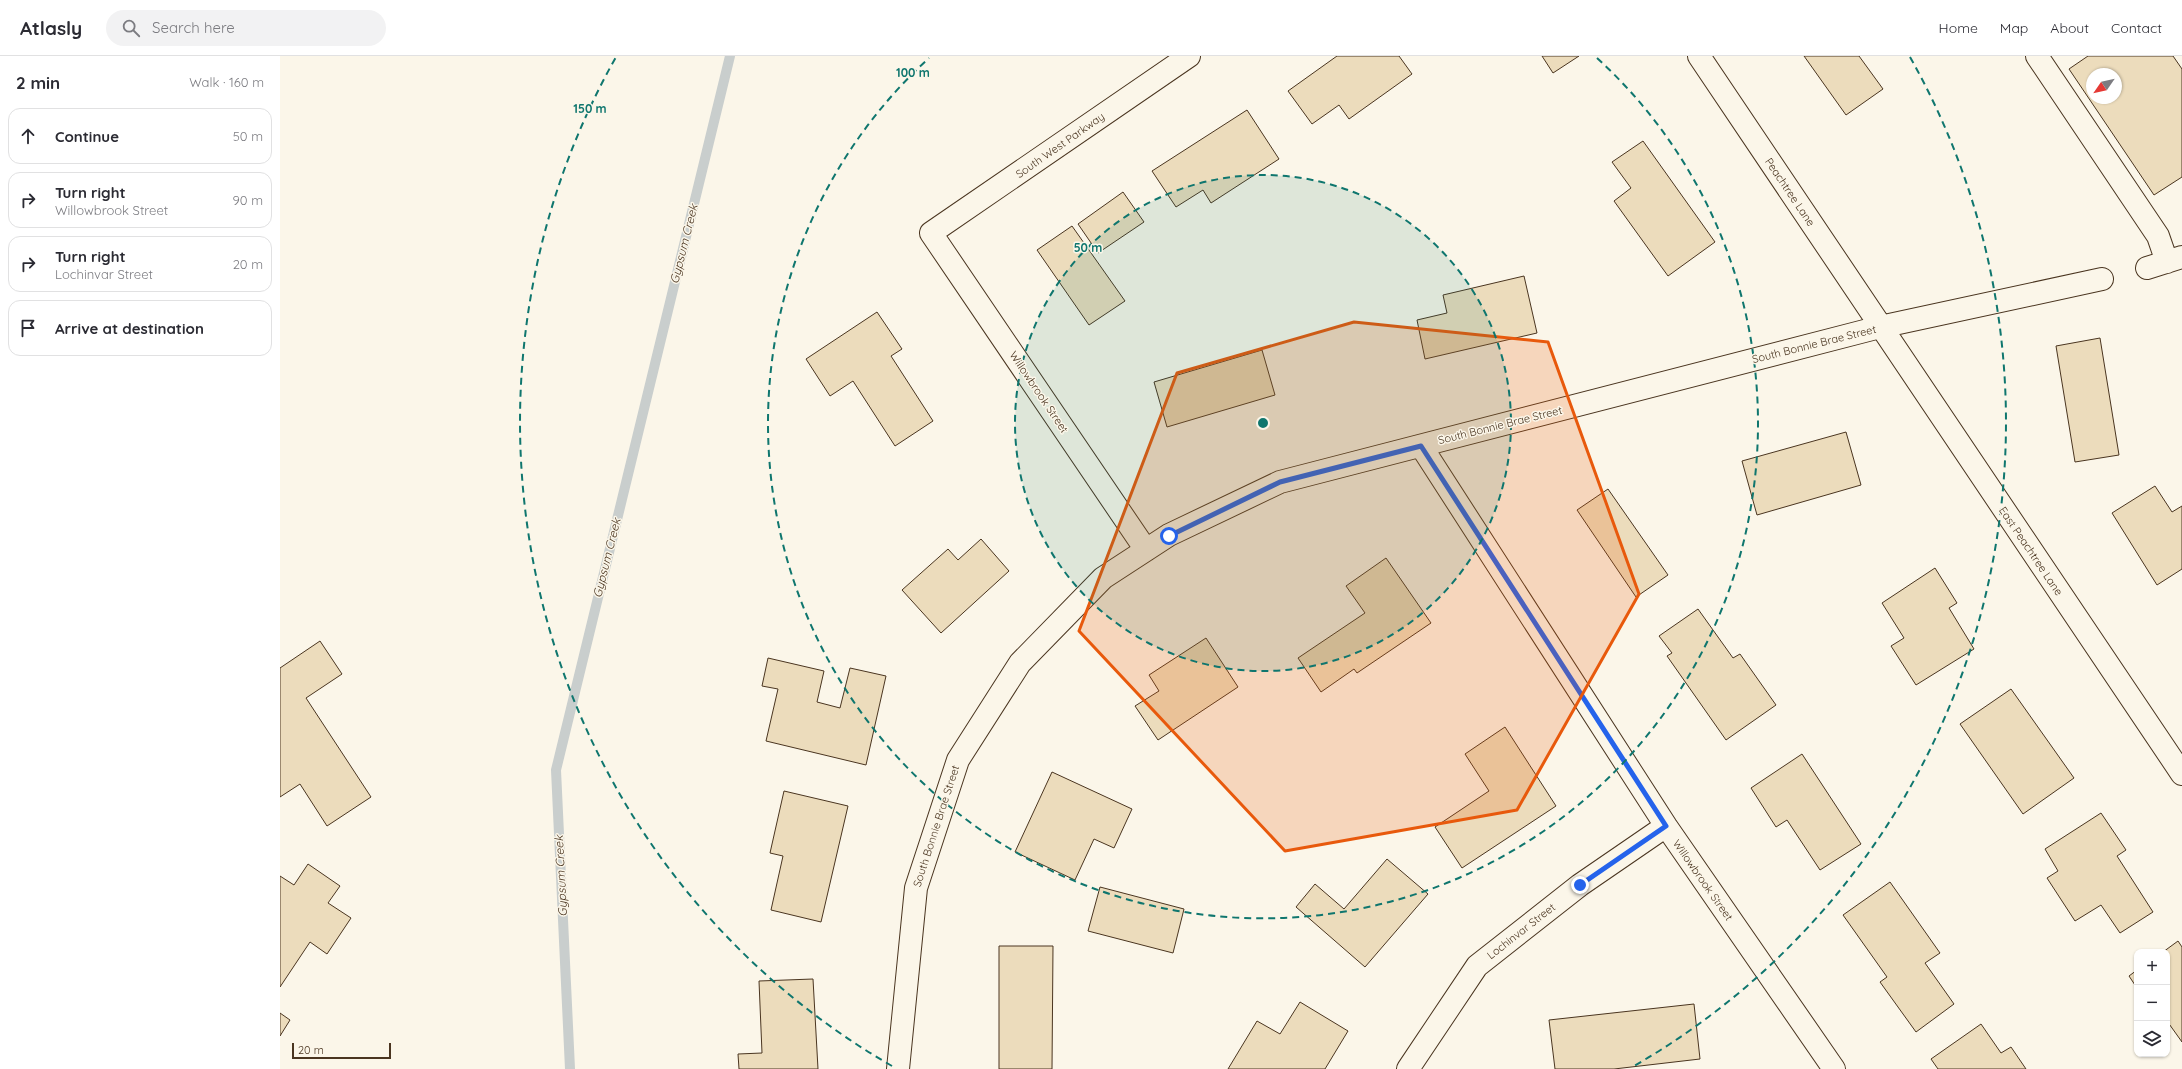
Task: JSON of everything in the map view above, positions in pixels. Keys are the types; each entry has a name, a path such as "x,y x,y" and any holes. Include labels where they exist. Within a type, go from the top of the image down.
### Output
{"street":[{"name":"South West Parkway","path":"931,233 1189,56"},
{"name":"Peachtree Lane","path":"1699,56 1880,327"},
{"path":"2037,56 2158,236 2165,262"},
{"name":"Willowbrook Street","path":"931,233 1146,550"},
{"name":"South Bonnie Brae Street","path":"898,1069 916,888 958,760 1020,663 1104,578 1146,550 1169,536 1280,482 1880,327 2102,279"},
{"name":"East Peachtree Lane","path":"1880,327 2182,774"},
{"name":"Willowbrook Street","path":"1421,446 1666,826 1834,1069"},
{"name":"Lochinvar Street","path":"1408,1069 1477,966 1580,885 1666,826"}],"highlighted area":[{"path":"1354,322 1548,342 1639,594 1517,810 1285,851 1079,631 1177,373"}],"building":[{"path":"1337,56 1399,56 1412,74 1349,119 1339,105 1312,124 1288,91"},
{"path":"1542,56 1579,56 1553,73"},
{"path":"1804,56 1859,56 1883,89 1846,115"},
{"path":"2088,56 2173,56 2182,69 2182,177 2154,195 2093,104 2122,104 2122,68 2086,68 2086,94 2069,69"},
{"path":"1247,110 1279,159 1211,203 1203,190 1176,207 1152,171"},
{"path":"1643,141 1715,242 1668,276 1614,201 1631,188 1612,162"},
{"path":"1123,192 1144,222 1098,253 1078,224"},
{"path":"1072,226 1125,301 1089,325 1037,250"},
{"path":"1524,276 1537,333 1425,359 1417,320 1447,313 1443,295"},
{"path":"877,312 902,349 891,356 933,421 895,446 853,381 830,396 806,359"},
{"path":"2100,338 2119,455 2075,462 2056,346"},
{"path":"1262,350 1275,395 1167,427 1154,382"},
{"path":"1846,432 1861,485 1757,515 1742,461"},
{"path":"2155,486 2172,512 2182,506 2182,569 2157,585 2112,513"},
{"path":"1608,489 1668,575 1636,597 1577,510"},
{"path":"981,539 1009,571 941,633 902,590 948,549 958,560"},
{"path":"1386,558 1431,623 1357,673 1354,669 1321,692 1298,658 1365,613 1346,586"},
{"path":"1935,568 1957,603 1949,608 1974,649 1916,685 1891,646 1904,638 1882,603"},
{"path":"1698,609 1733,658 1740,654 1776,705 1726,740 1667,656 1672,653 1659,636"},
{"path":"1206,638 1238,687 1158,740 1135,706 1159,691 1149,675"},
{"path":"320,641 342,674 306,698 371,797 327,826 300,784 280,797 280,668"},
{"path":"768,658 824,671 817,702 840,708 850,668 886,676 866,765 766,741 778,689 762,686"},
{"path":"2011,689 2074,778 2023,814 1960,724"},
{"path":"1505,727 1556,806 1462,868 1435,827 1489,791 1465,754"},
{"path":"1802,754 1861,844 1820,870 1787,820 1776,827 1751,788"},
{"path":"1052,772 1132,809 1114,848 1094,839 1075,880 1015,852"},
{"path":"784,791 848,806 821,922 771,910 783,856 770,853"},
{"path":"2101,813 2126,850 2117,856 2153,912 2120,933 2101,905 2075,921 2047,878 2058,871 2045,849"},
{"path":"1387,859 1428,894 1365,967 1296,907 1315,884 1344,909"},
{"path":"308,864 340,886 328,903 351,918 327,954 310,942 280,987 280,876 294,885"},
{"path":"1890,882 1940,953 1925,963 1954,1004 1916,1032 1880,982 1887,977 1843,915"},
{"path":"1100,887 1184,909 1173,953 1088,931"},
{"path":"2178,941 2182,947 2182,1042 2170,1025 2170,949 2167,949"},
{"path":"999,946 1053,946 1052,1069 999,1069"},
{"path":"2134,972 2134,984 2129,976"},
{"path":"813,979 818,1069 739,1069 738,1054 762,1053 759,981"},
{"path":"1300,1002 1348,1031 1325,1069 1228,1069 1257,1021 1280,1034"},
{"path":"1694,1004 1700,1059 1614,1069 1555,1069 1549,1020"},
{"path":"280,1013 290,1020 280,1036"},
{"path":"1981,1024 2001,1053 2011,1047 2026,1069 1938,1069 1931,1059"}],"waterway":[{"name":"Gypsum Creek","path":"570,1069 556,770 730,56"}],"route":[{"path":"1169,536 1280,482 1421,446 1666,826 1580,885"}]}
